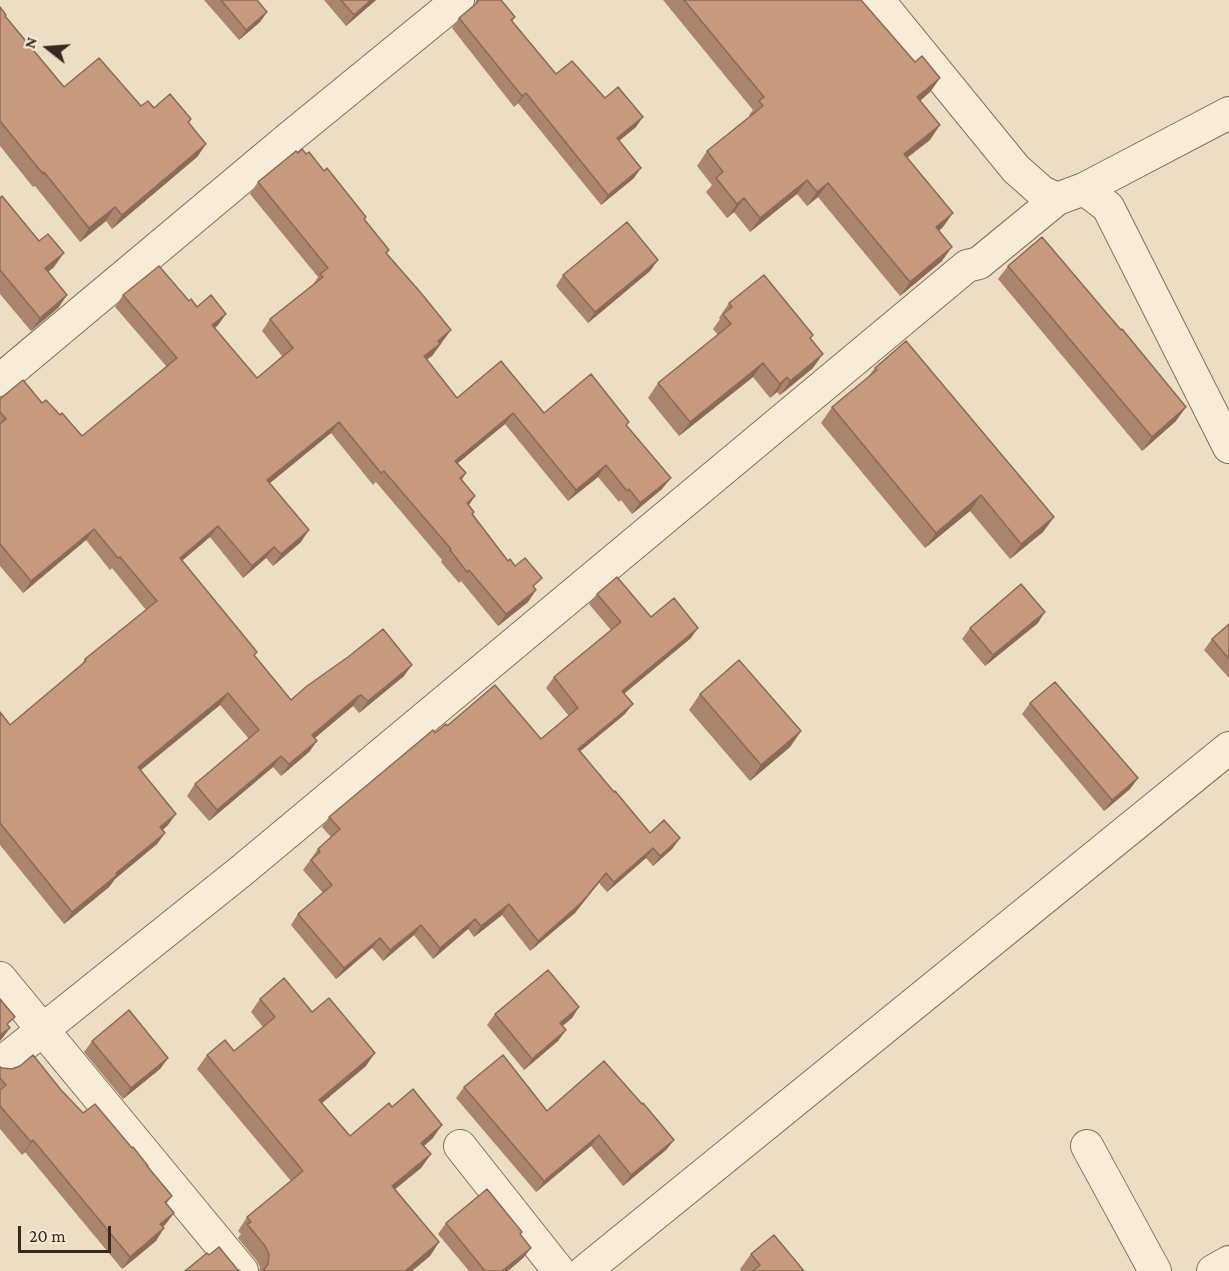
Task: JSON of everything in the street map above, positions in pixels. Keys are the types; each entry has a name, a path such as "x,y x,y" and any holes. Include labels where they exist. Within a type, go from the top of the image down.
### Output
{"street":[{"path":"0,380 458,0"},
{"path":"878,0 1016,169 1042,192 1071,194 1108,207 1229,447"},
{"path":"0,1064 240,872 967,266 979,263 1071,194 1229,113"},
{"path":"585,1271 1229,748"},
{"path":"0,978 242,1271"},
{"path":"460,1146 559,1271"},
{"path":"1087,1146 1155,1271"},
{"path":"1213,1271 1229,1262"}],"building":[{"path":"221,0 257,0 267,12 246,30"},
{"path":"341,0 371,0 354,15"},
{"path":"479,0 501,0 515,17 511,20 556,74 572,61 605,98 618,87 643,117 617,138 641,168 608,195 526,93 522,96 459,18"},
{"path":"684,0 861,0 915,62 922,56 940,78 917,97 940,125 904,154 953,213 936,227 952,247 910,282 828,183 817,192 807,180 760,218 744,198 737,204 716,178 723,172 707,151 763,106 759,101 764,97"},
{"path":"0,7 64,87 99,58 141,106 148,101 154,108 170,94 191,119 188,122 206,144 122,215 115,207 89,228 0,121"},
{"path":"302,149 306,154 309,152 324,171 327,168 389,250 386,253 451,330 438,341 440,344 424,356 457,398 501,361 544,413 591,374 629,422 626,425 671,478 640,503 606,465 576,490 513,413 455,461 466,473 460,478 475,496 467,503 474,512 472,514 508,561 510,559 515,566 525,558 542,578 533,586 536,590 506,614 469,570 467,572 451,549 384,471 381,473 339,422 267,480 309,530 281,554 274,547 252,566 218,526 180,558 257,652 254,655 291,700 383,629 412,665 368,701 361,695 357,697 312,735 317,741 289,764 281,756 217,810 195,784 259,730 228,693 138,767 176,814 160,827 165,833 72,912 0,823 0,712 10,725 86,661 85,659 157,601 94,529 31,581 0,544 0,424 6,419 0,412 0,399 23,380 42,403 46,400 60,415 62,413 82,436 177,358 123,295 159,266 197,307 211,295 226,314 212,325 257,378 293,348 270,319 323,277 320,274 328,268 258,182 296,151 298,153"},
{"path":"2,196 39,241 48,234 64,253 45,268 67,295 40,318 0,270 0,198"},
{"path":"627,222 658,260 595,312 563,275"},
{"path":"1042,237 1186,407 1152,437 1008,266"},
{"path":"764,275 813,335 810,338 823,354 790,381 787,377 780,384 763,363 690,422 658,383 731,324 723,314 732,307 729,303"},
{"path":"906,341 1054,517 1021,544 981,495 936,533 832,407 877,370 875,368"},
{"path":"617,577 651,617 674,598 698,628 622,691 633,704 578,749 650,833 664,820 680,838 660,856 653,848 614,882 606,873 582,902 538,941 509,904 481,926 475,919 440,948 421,925 390,950 380,938 344,968 298,914 332,885 311,860 320,852 318,849 340,829 329,817 433,730 435,733 446,724 447,726 495,685 541,739 578,708 554,677 621,622 597,594"},
{"path":"1021,584 1045,612 993,655 970,628"},
{"path":"1229,624 1229,659 1212,639"},
{"path":"739,660 801,731 761,765 700,694"},
{"path":"1055,682 1138,778 1112,800 1030,703"},
{"path":"548,970 579,1007 560,1023 566,1030 532,1059 495,1014"},
{"path":"284,978 312,1012 329,998 375,1053 319,1100 350,1136 389,1103 392,1107 413,1089 442,1125 421,1143 431,1154 392,1186 439,1242 405,1271 263,1271 268,1264 269,1254 247,1224 251,1222 247,1217 303,1171 207,1055 225,1040 234,1051 275,1017 260,999"},
{"path":"0,999 15,1017 7,1024 10,1028 0,1035"},
{"path":"129,1010 168,1058 131,1088 92,1041"},
{"path":"33,1055 83,1113 95,1104 172,1196 165,1202 174,1213 160,1224 164,1228 130,1257 33,1140 31,1142 0,1106 0,1090 6,1085 0,1078 0,1067 12,1069 20,1066"},
{"path":"503,1055 547,1111 604,1061 674,1140 631,1175 599,1135 544,1181 464,1087"},
{"path":"487,1189 522,1232 520,1234 531,1248 502,1271 485,1271 446,1223"},
{"path":"774,1235 804,1271 753,1271 760,1265 751,1254"},
{"path":"219,1247 240,1271 185,1271 207,1253 209,1255"}]}
